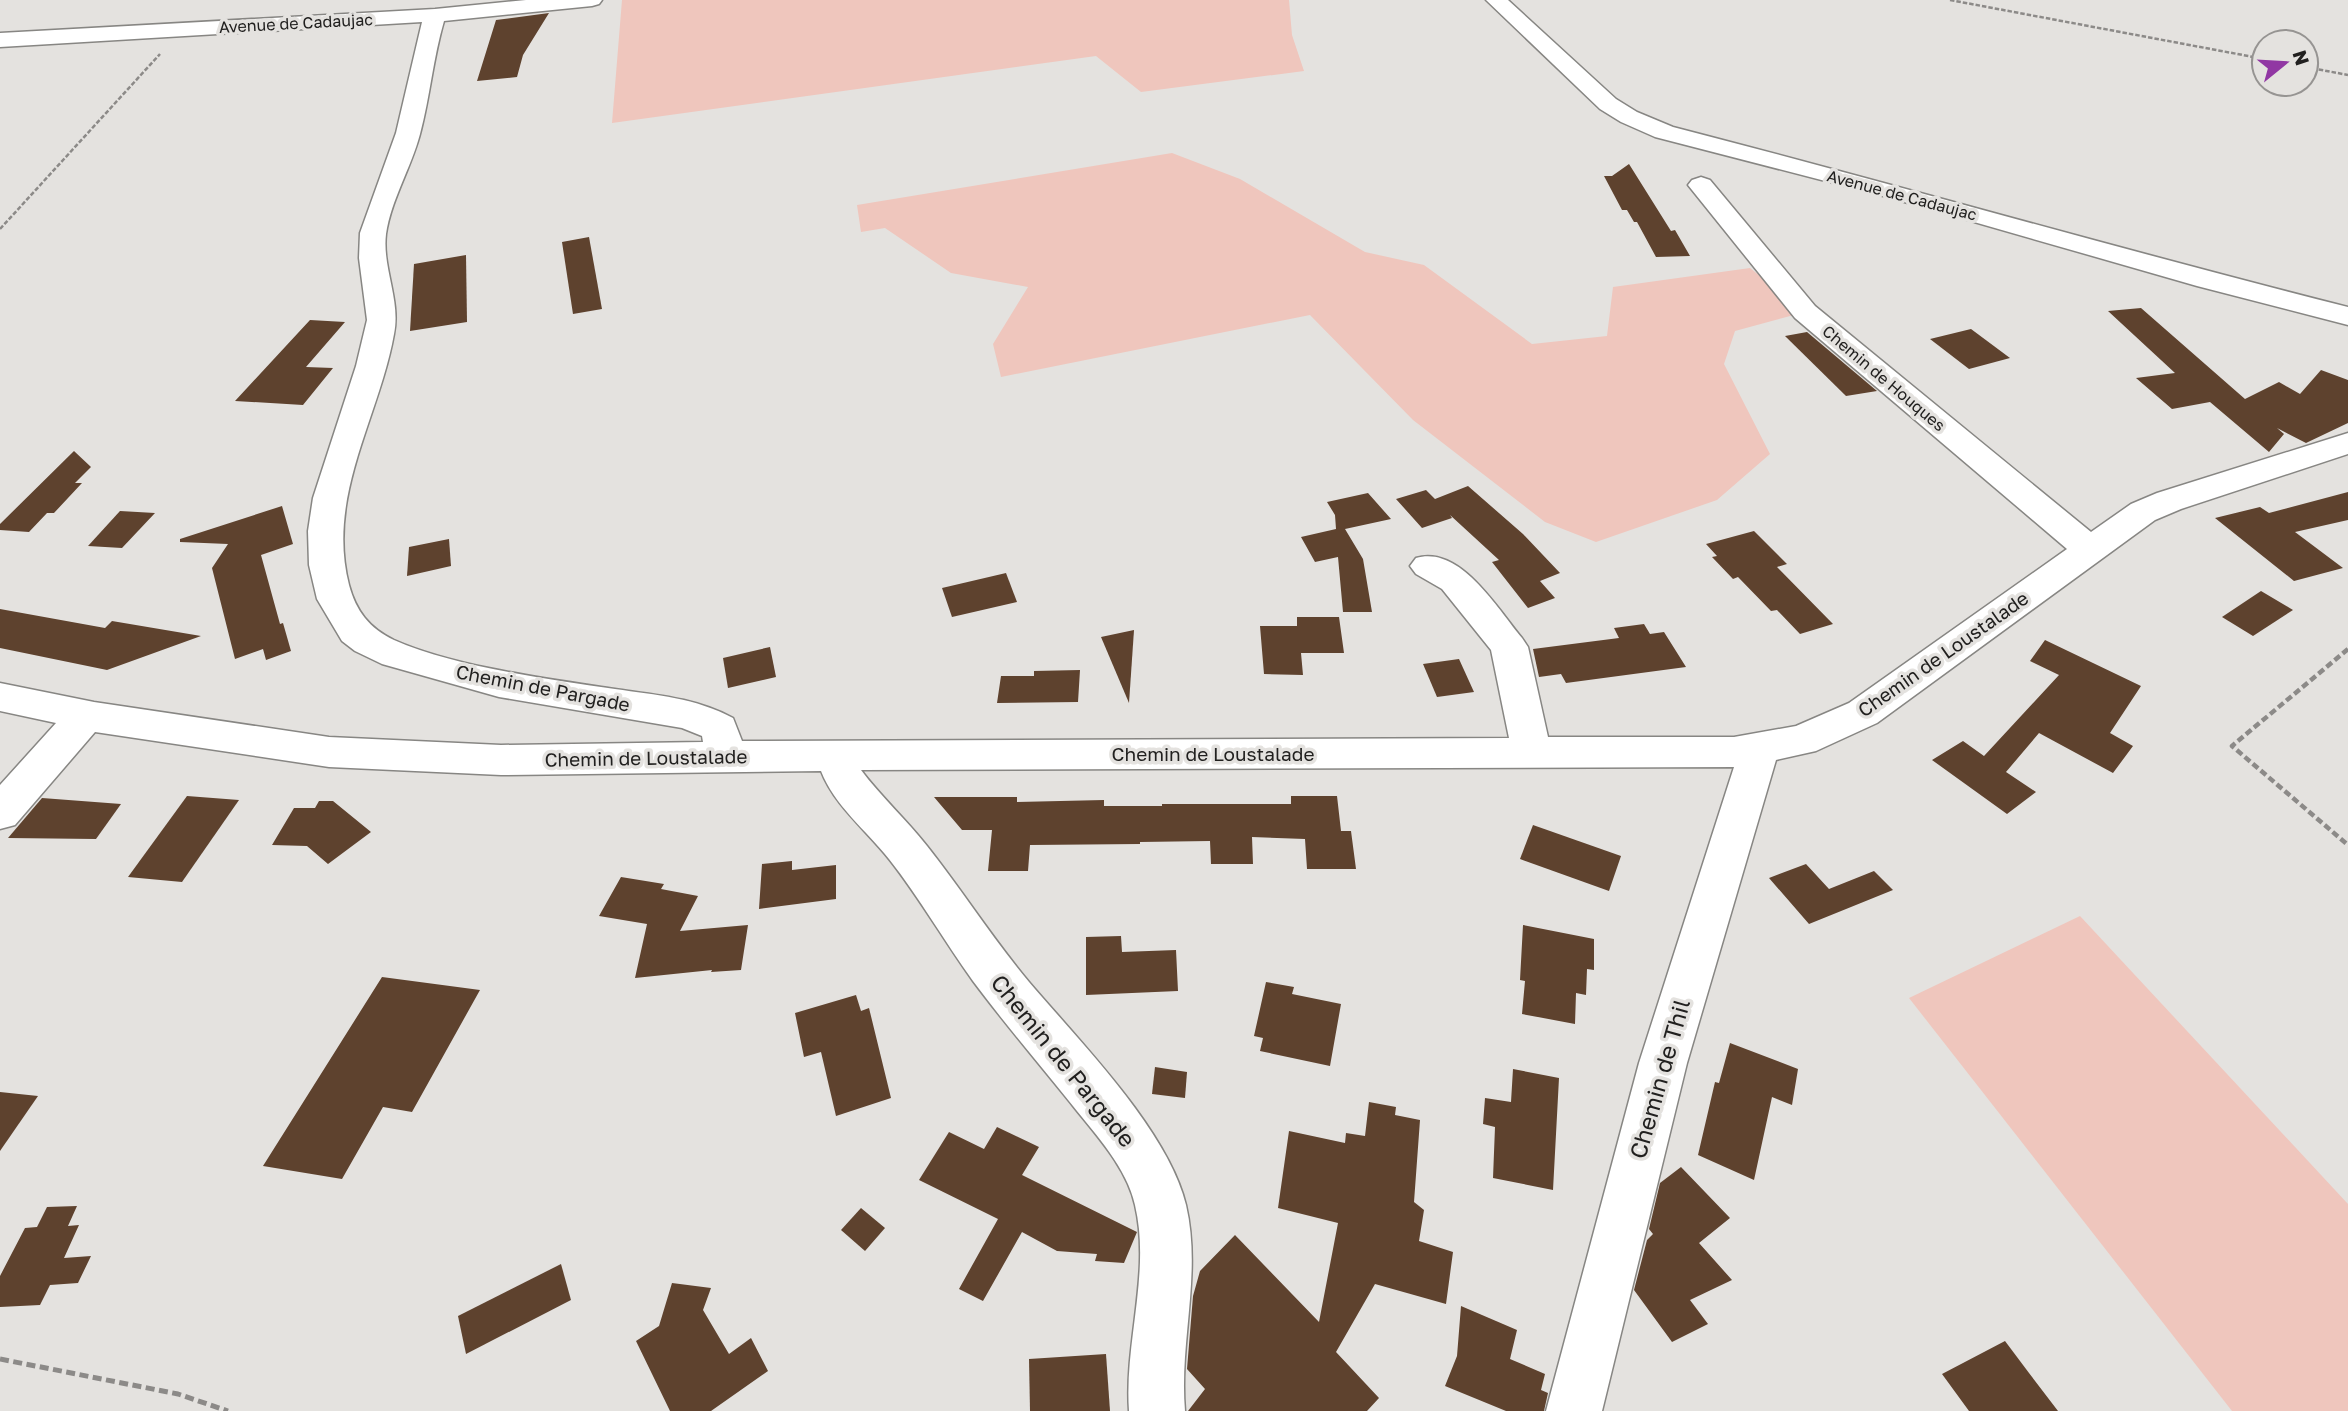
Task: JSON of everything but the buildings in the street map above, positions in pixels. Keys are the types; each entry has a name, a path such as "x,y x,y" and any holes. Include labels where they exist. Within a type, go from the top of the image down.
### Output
{"street":[{"name":"Avenue de Cadaujac","path":"0,40 435,15 592,0"},
{"name":"Avenue de Cadaujac","path":"1496,0 1608,104 1629,117 1664,132 1896,192 2207,280 2348,316"},
{"name":"Chemin de Pargade","path":"435,15 408,135 373,234 371,255 382,305 380,330 368,380 338,457 330,496 324,558 336,600 353,631 373,646 483,681 690,717 719,728 723,743 720,758"},
{"name":"Chemin de Houques","path":"1701,185 1805,312 2089,549"},
{"name":"Chemin de Loustalade","path":"0,697 87,715 329,752 502,760 842,755 1756,750 1802,740 1863,713 2143,512 2169,501 2348,443"},
{"path":"1428,566 1455,580 1509,648 1532,753"},
{"path":"0,813 87,715"},
{"name":"Chemin de Thil","path":"1574,1411 1663,1063 1756,762 1756,750"},
{"name":"Chemin de Pargade","path":"842,755 839,765 845,780 904,847 988,966 1117,1124 1144,1164 1160,1202 1167,1240 1156,1385 1157,1411"}],"path":[{"path":"1950,0 2250,56"},
{"path":"0,229 181,30"},
{"path":"2320,70 2348,75"},
{"path":"2348,649 2232,746 2348,845"},
{"path":"0,1359 178,1394 228,1411"}],"shaded area":[{"path":"622,0 1289,0 1292,35 1304,71 1141,92 1096,56 612,123"},
{"path":"1172,153 1240,179 1365,252 1424,265 1532,344 1607,336 1613,287 1750,268 1805,312 1735,331 1724,364 1770,454 1717,500 1596,542 1545,522 1413,420 1310,315 1001,377 993,344 1028,287 951,273 885,228 861,232 857,205"},
{"path":"2080,916 2348,1204 2348,1411 2232,1411 1909,998"}]}
